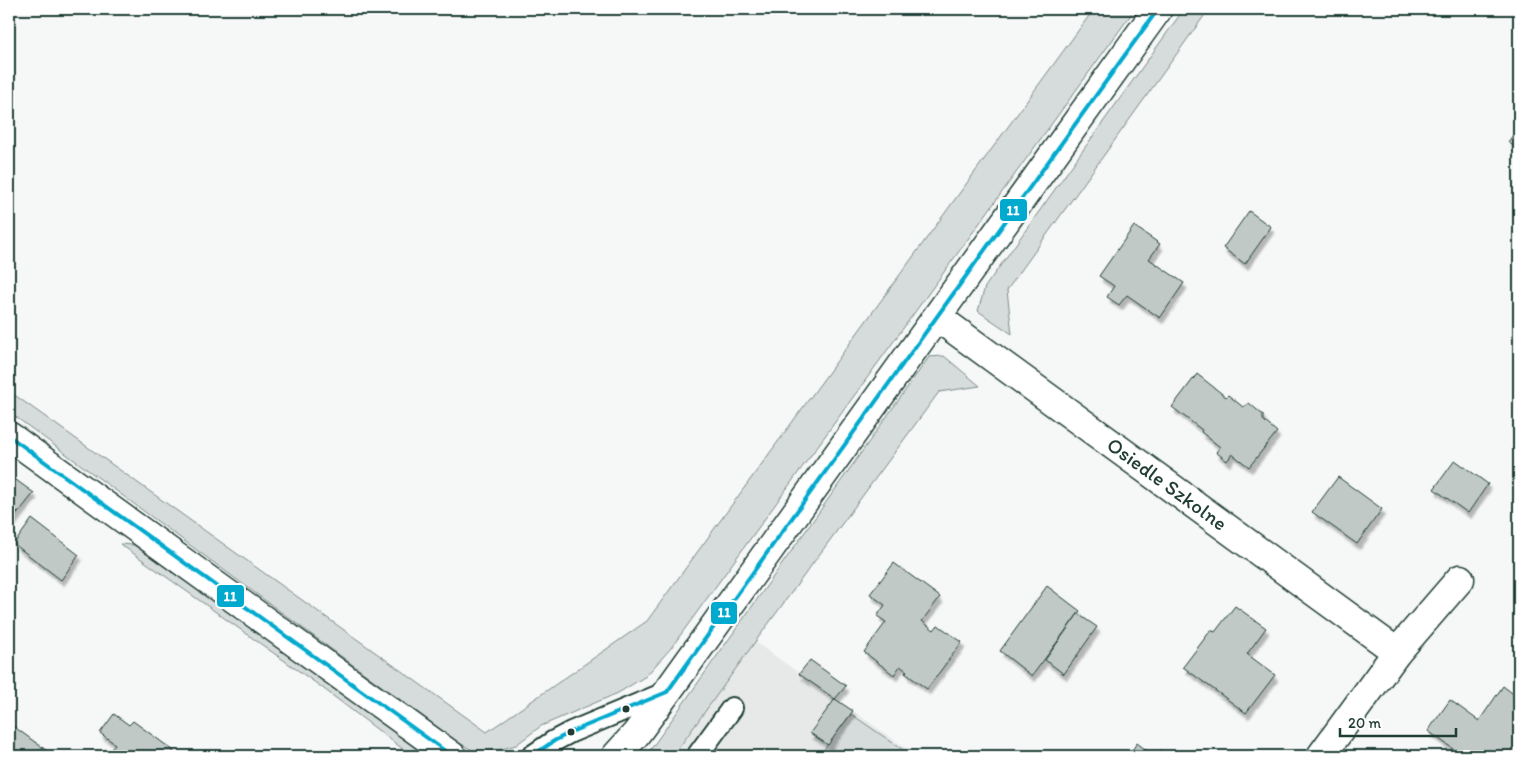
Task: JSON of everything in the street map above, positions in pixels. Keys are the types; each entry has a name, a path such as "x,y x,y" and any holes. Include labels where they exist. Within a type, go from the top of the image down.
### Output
{"street":[{"path":"616,756 636,734 667,692 1158,9"},
{"name":"Osiedle Szkolne","path":"937,317 1397,652"},
{"path":"9,436 452,756"},
{"path":"1321,756 1397,652 1460,579"}],"lane":[{"path":"532,756 571,732 667,692"},
{"path":"697,756 732,708"}],"shaded area":[{"path":"1094,9 1135,9 671,648 646,676 618,693 541,726 516,745 502,749 476,752 459,743 9,412 9,391 487,732 647,621"},
{"path":"1184,9 1209,9 1007,290 1012,334 978,311 985,287"},
{"path":"944,356 980,386 939,392 673,756 646,756 929,357"},
{"path":"120,544 134,545 324,679 426,756 412,756 320,686"},
{"path":"755,642 917,756 673,756"},
{"path":"851,714 912,756 819,756"}],"building":[{"path":"1519,127 1519,150 1508,142"},
{"path":"1249,211 1271,227 1245,264 1223,248"},
{"path":"1134,226 1160,244 1149,259 1184,283 1160,318 1127,295 1119,305 1107,297 1114,286 1099,276"},
{"path":"1197,374 1226,397 1228,395 1243,407 1249,403 1263,415 1263,420 1277,432 1249,467 1232,454 1227,461 1216,452 1220,447 1201,432 1202,430 1172,407"},
{"path":"1455,460 1488,484 1468,513 1434,489"},
{"path":"9,475 34,493 18,513 9,506"},
{"path":"1338,477 1382,509 1357,544 1312,512"},
{"path":"9,506 18,513 9,525"},
{"path":"32,519 79,555 61,580 14,544"},
{"path":"894,563 940,597 922,621 934,630 938,625 962,642 927,689 905,673 907,671 900,666 894,675 864,652 886,622 877,616 885,605 870,594"},
{"path":"1047,586 1080,611 1032,676 1000,651"},
{"path":"1235,606 1266,628 1247,654 1275,675 1246,713 1183,667 1211,630 1215,632"},
{"path":"1078,614 1097,627 1064,674 1045,660"},
{"path":"810,660 846,686 835,699 799,674"},
{"path":"1503,686 1516,696 1519,695 1519,756 1463,756 1428,731 1450,700 1479,721"},
{"path":"835,699 853,711 828,745 810,733"},
{"path":"114,714 129,725 133,721 174,751 170,756 106,756 115,744 100,733"},
{"path":"9,723 54,756 9,756"},
{"path":"1137,743 1154,756 1128,756"},
{"path":"1160,750 1169,756 1156,756"}],"transit line":[{"name":"11","path":"532,756 571,732 667,692 1158,9"},
{"name":"11","path":"9,436 452,756"}]}
